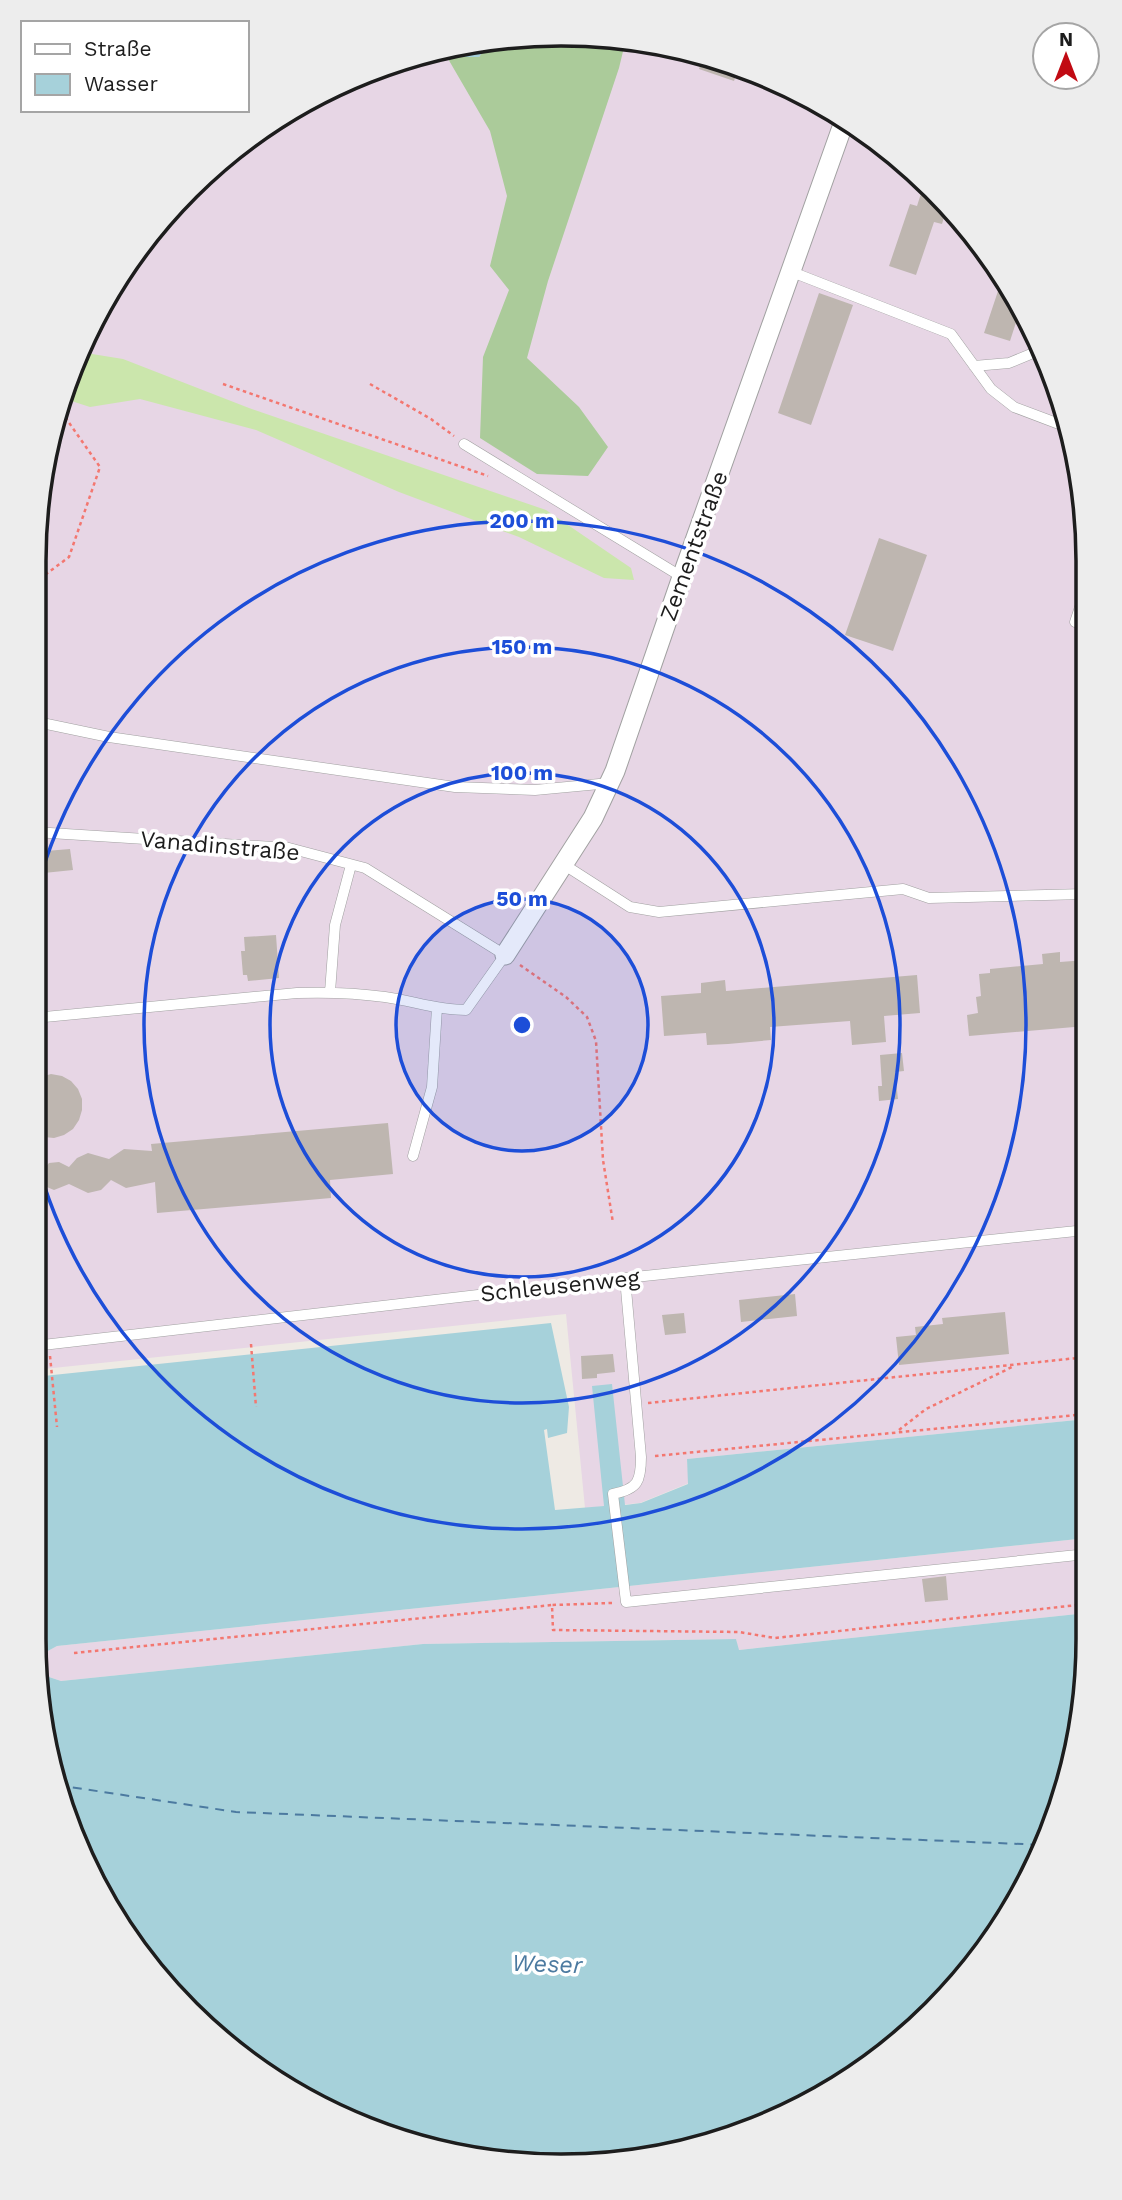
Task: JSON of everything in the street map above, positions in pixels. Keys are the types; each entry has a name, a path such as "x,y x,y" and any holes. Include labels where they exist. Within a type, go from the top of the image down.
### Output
{"street":[{"name":"Zementstraße","path":"505,955 593,818 615,771 842,129"}],"lane":[{"path":"792,272 951,334 991,389 1014,407 1058,423"},
{"path":"974,366 1009,363 1032,353"},
{"path":"464,444 682,577"},
{"path":"46,724 109,737 455,787 536,790 610,783"},
{"name":"Vanadinstraße","path":"46,833 289,848 351,864 365,868 505,955"},
{"path":"330,992 335,925 351,864"},
{"path":"563,864 630,906 659,912 903,889 929,898 1076,894"},
{"path":"46,1017 330,992 387,997 437,1008 466,1010 505,955"},
{"path":"413,1156 432,1087 437,1008"},
{"name":"Schleusenweg","path":"46,1345 625,1278 1076,1231"},
{"path":"625,1278 641,1457 641,1476 634,1486 613,1494 626,1602 1076,1555"}],"path":[{"path":"223,384 494,478"},
{"path":"370,384 431,419 464,444"},
{"path":"46,574 69,557 100,467 66,418"},
{"path":"505,955 566,997 587,1017 596,1041 603,1160 613,1223"},
{"path":"251,1344 256,1407"},
{"path":"50,1356 57,1427"},
{"path":"637,1404 1076,1358"},
{"path":"898,1432 926,1409 1015,1365"},
{"path":"641,1457 1076,1415"},
{"path":"74,1653 552,1605 626,1602"},
{"path":"552,1605 553,1630 739,1632 775,1638 1076,1605"}],"shaded area":[{"path":"561,46 662,55 727,73 819,115 875,152 926,196 970,247 1007,303 1049,395 1067,460 1076,561 1076,1420 687,1459 689,1483 640,1503 585,1508 566,1314 46,1369 47,527 55,460 73,395 85,364 132,275 173,221 221,173 275,132 364,85 428,63 494,50"},
{"path":"1076,1539 1076,1614 738,1650 736,1639 423,1644 61,1681 47,1676 46,1652 57,1646"}],"green space":[{"path":"527,47 623,50 548,281 527,358 579,407 608,447 588,476 537,474 480,438 483,357 509,290 490,266 507,196 490,131 448,58 479,57 483,52"},
{"path":"90,353 123,359 249,408 546,510 631,568 634,580 604,578 519,537 399,492 256,430 140,399 90,407 71,401"}],"water":[{"path":"483,52 479,57 452,57"},
{"path":"551,1323 569,1407 567,1433 548,1438 547,1429 544,1430 555,1510 604,1506 592,1386 612,1384 625,1505 641,1503 688,1484 687,1459 1076,1420 1076,1539 57,1646 46,1652 46,1376"},
{"name":"Weser","path":"1076,1614 1072,1706 1059,1772 1037,1836 990,1925 949,1979 901,2027 847,2068 758,2115 727,2127 662,2145 595,2153 494,2150 460,2145 395,2127 303,2085 275,2068 221,2027 196,2004 152,1953 132,1925 99,1867 73,1805 63,1772 55,1740 47,1676 61,1681 423,1644 736,1639 739,1650"}],"building":[{"path":"700,65 736,76 734,81 699,69"},
{"path":"921,192 944,216 942,224 934,222 916,275 889,266 910,204 917,206"},
{"path":"999,289 1017,321 1010,341 984,333"},
{"path":"819,293 853,305 811,425 778,413"},
{"path":"879,538 927,555 893,651 845,635"},
{"path":"70,849 73,870 46,873 46,851"},
{"path":"276,935 279,978 248,981 247,975 243,975 241,951 245,951 244,937"},
{"path":"1060,952 1060,962 1076,961 1076,1027 969,1036 967,1015 978,1013 976,997 981,996 979,974 990,973 990,969 1043,964 1042,954"},
{"path":"917,975 920,1013 884,1016 886,1042 852,1045 850,1021 770,1027 771,1040 728,1044 707,1045 706,1033 664,1036 661,996 701,993 701,983 725,980 726,991"},
{"path":"902,1053 904,1071 895,1072 898,1099 879,1101 878,1086 882,1086 880,1055"},
{"path":"46,1075 62,1076 71,1081 82,1099 79,1120 73,1129 54,1138 46,1137"},
{"path":"388,1123 393,1174 330,1180 331,1198 157,1213 155,1182 126,1188 111,1180 101,1190 88,1193 69,1184 54,1190 46,1187 46,1166 49,1163 59,1162 69,1167 77,1158 88,1153 109,1159 124,1149 152,1151 151,1144"},
{"path":"795,1294 797,1316 741,1322 739,1300"},
{"path":"1005,1312 1009,1354 899,1365 896,1337 916,1335 915,1327 943,1324 942,1318"},
{"path":"684,1313 686,1333 665,1335 662,1315"},
{"path":"613,1354 615,1372 597,1374 597,1378 582,1379 581,1356"},
{"path":"946,1576 948,1600 925,1602 922,1579"}],"ferry route":[{"path":"67,1787 236,1812 1033,1845"}]}
